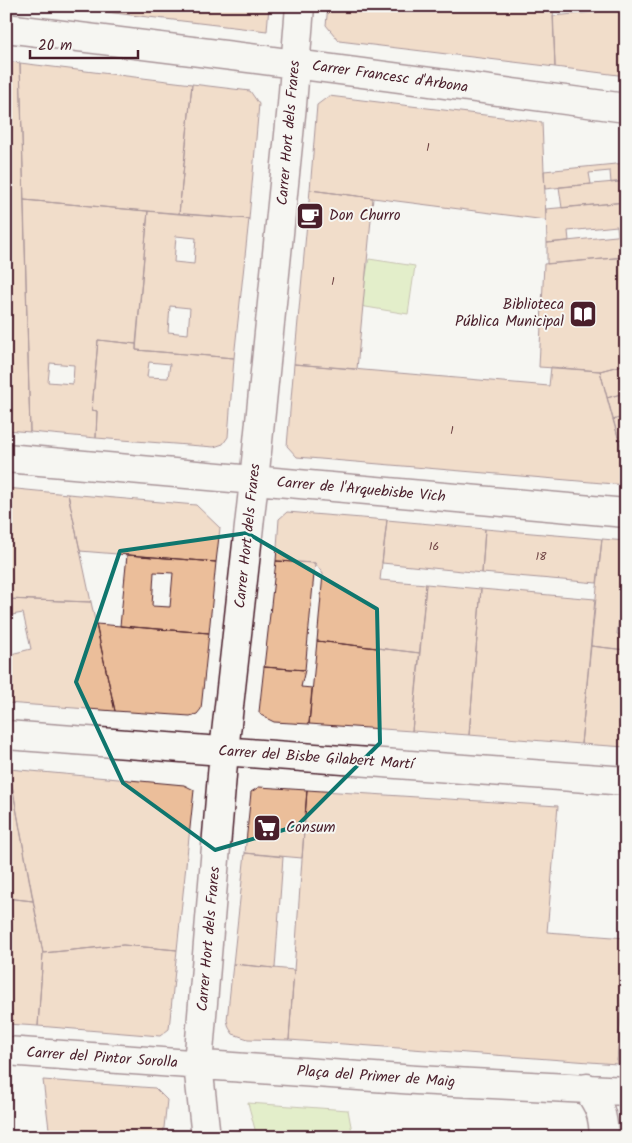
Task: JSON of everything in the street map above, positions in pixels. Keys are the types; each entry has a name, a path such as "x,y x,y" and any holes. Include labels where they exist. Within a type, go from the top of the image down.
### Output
{"street":[{"name":"Carrer Hort dels Frares","path":"198,1065 224,751 254,481 292,105 300,6"},
{"name":"Carrer Francesc d'Arbona","path":"6,28 626,108"},
{"name":"Carrer de l'Arquebisbe Vich","path":"6,458 626,513"},
{"name":"Carrer del Bisbe Gilabert Martí","path":"6,735 626,781"},
{"name":"Carrer del Pintor Sorolla","path":"6,1051 152,1060 198,1065"},
{"name":"Plaça del Primer de Maig","path":"198,1065 502,1085 626,1091"},
{"path":"198,1065 206,1137"},
{"path":"586,1088 598,1104 603,1119 604,1137"}],"highlighted area":[{"path":"247,533 377,609 380,743 297,826 215,850 123,783 76,682 120,551"}],"green space":[{"path":"369,259 415,266 408,314 360,306"},
{"path":"248,1103 348,1110 353,1137 257,1137"}],"building":[{"path":"63,6 269,6 267,31"},
{"path":"328,6 553,6 555,67 339,41 326,25"},
{"path":"598,6 626,6 626,9 598,11"},
{"path":"626,9 626,76 555,67 553,16"},
{"path":"6,61 20,63 30,432 6,430"},
{"path":"20,63 192,84 179,214 24,200"},
{"path":"192,84 250,91 259,104 249,219 179,214"},
{"path":"329,96 542,122 546,220 310,190 317,105"},
{"path":"626,163 626,181 611,183 610,171 589,173 591,184 545,189 544,171"},
{"path":"626,181 626,202 562,208 559,187"},
{"path":"310,190 373,198 357,369 294,364"},
{"path":"24,200 148,211 136,344 98,340 92,410 97,411 96,438 30,432","holes":["50,363 74,365 73,384 48,382"]},
{"path":"626,202 626,235 618,236 617,226 568,231 569,241 547,243 546,209"},
{"path":"148,211 249,219 234,358 136,350","holes":["176,236 196,238 194,264 174,262","170,306 190,308 188,334 168,332"]},
{"path":"626,235 626,257 547,264 547,243"},
{"name":"Biblioteca Pública Municipal","path":"626,257 626,364 600,371 539,367 544,264"},
{"path":"98,340 136,344 136,350 234,358 228,437 223,444 214,447 96,438 97,411 92,410","holes":["149,362 170,364 168,378 147,377"]},
{"path":"294,364 549,386 551,367 600,371 626,466 626,485 297,457 287,446"},
{"path":"626,364 626,377 620,379 624,393 607,398 600,371"},
{"path":"624,393 626,397 626,416 613,420 607,398"},
{"path":"626,416 626,437 619,440 613,420"},
{"path":"626,437 626,458 624,459 619,440"},
{"path":"6,488 68,494 91,602 6,599"},
{"path":"68,494 196,505 220,528 216,562 80,551"},
{"path":"287,512 387,520 380,580 426,584 420,653 317,641 323,574 315,563 276,561 279,519"},
{"path":"387,520 485,529 482,573 382,563"},
{"path":"485,529 602,539 597,583 482,573"},
{"path":"602,539 626,541 626,606 621,605 617,634 626,635 626,650 591,646"},
{"path":"127,555 216,562 209,633 120,626","holes":["154,572 173,573 170,607 152,606"]},
{"path":"276,561 315,563 305,670 264,667"},
{"path":"426,584 481,589 469,735 412,731"},
{"path":"481,589 595,599 581,744 469,735"},
{"path":"6,599 91,602 115,711 6,703 6,652 7,655 31,649 23,613 6,616"},
{"path":"96,624 209,633 201,709 197,714 190,716 115,711"},
{"path":"317,641 420,653 412,731 309,724"},
{"path":"591,646 626,650 626,747 581,744"},
{"path":"264,667 305,670 301,687 312,688 309,724 274,722 261,715 259,712"},
{"path":"6,769 9,769 33,901 6,898"},
{"path":"9,769 184,785 194,790 177,950 123,945 43,953"},
{"path":"259,787 307,790 302,858 245,853 251,792"},
{"path":"307,790 558,806 547,932 626,938 617,1064 289,1040"},
{"path":"245,853 283,857 275,968 233,964"},
{"path":"6,898 33,901 43,953 38,1026 6,1024"},
{"path":"626,944 626,1065 617,1064"},
{"path":"123,945 177,950 169,1029 160,1036 38,1026 43,953"},
{"path":"233,964 294,970 289,1040 248,1039 233,1034 227,1020"},
{"path":"43,1080 155,1088 167,1100 163,1137 50,1137"}],"place":[{"name":"Don Churro","path":"310,216"},
{"name":"Biblioteca Pública Municipal","path":"583,314"},
{"name":"Consum","path":"267,828"}]}
